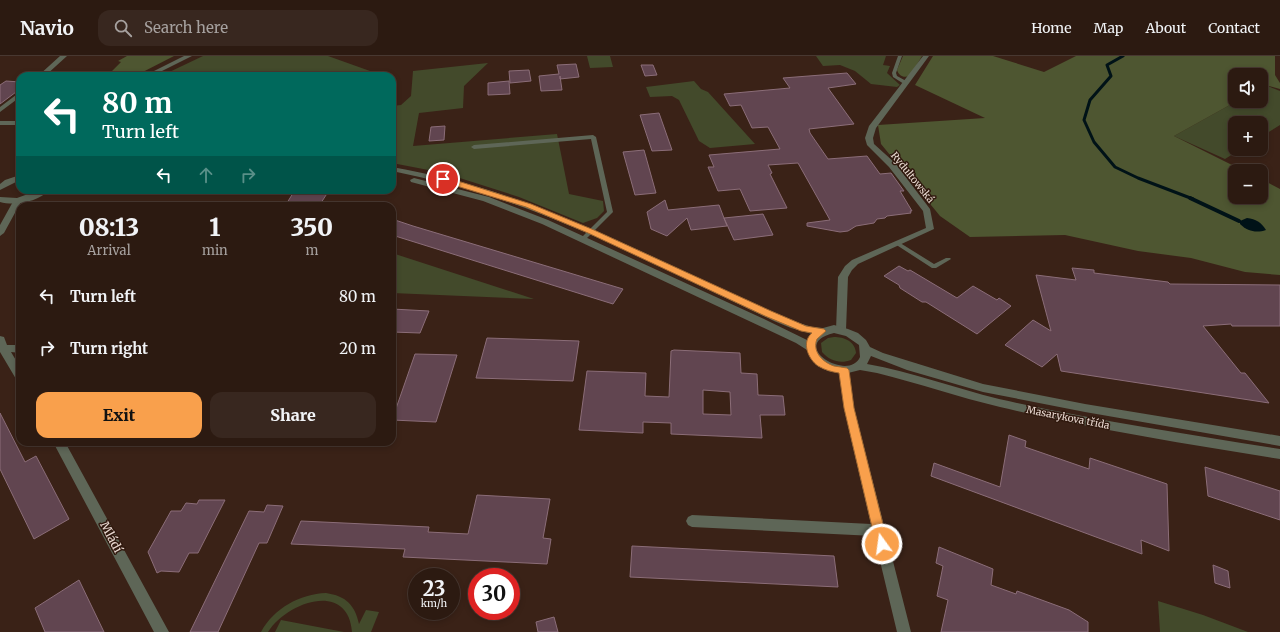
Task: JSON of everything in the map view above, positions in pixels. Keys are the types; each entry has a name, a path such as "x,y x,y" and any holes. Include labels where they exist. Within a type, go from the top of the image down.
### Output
{"street":[{"path":"46,72 64,56"},
{"path":"155,72 189,56"},
{"name":"Rydultowská","path":"841,330 843,277 848,268 855,262 930,229 927,211 892,165 871,145 869,138 872,128 926,56"},
{"path":"0,110 16,97"},
{"path":"0,123 16,123"},
{"path":"396,170 443,179 528,205 591,231 768,314 804,329 821,331 841,330 857,338 866,349 865,358 859,366 844,370 832,369 820,363 815,358 810,344 813,337 821,331"},
{"path":"396,177 443,186 517,210 800,340 811,348"},
{"path":"0,188 16,179"},
{"path":"0,199 10,201 18,200 37,194"},
{"path":"0,233 16,204"},
{"path":"2,344 16,348"},
{"path":"2,344 16,369"},
{"name":"Masarykova třída","path":"866,349 880,356 911,367 983,388 1093,410 1280,441"},
{"name":"Masarykova třída","path":"859,366 884,370 982,399 1024,408 1126,429 1280,454"},
{"path":"844,370 849,408 904,632"},
{"name":"Mládí","path":"61,446 162,632"},
{"path":"692,521 878,530"}],"lane":[{"path":"900,56 894,73 895,77 906,83"},
{"path":"474,147 593,137 610,212 583,239"},
{"path":"897,243 934,267 948,259"}],"green space":[{"path":"127,56 174,56 143,72 111,72 121,62 118,61"},
{"path":"203,56 328,56 373,72 169,72"},
{"path":"587,56 610,56 613,67 590,68"},
{"path":"816,56 886,56 883,65 890,66 887,73 900,85 897,87 871,84 855,71 840,65 823,66"},
{"path":"903,56 922,56 910,76 902,76 897,70"},
{"path":"933,56 993,56 1044,72 1076,56 1275,56 1275,75 1280,83 1280,89 1268,86 1268,68 1228,68 1228,106 1174,136 1230,164 1228,164 1228,204 1268,204 1268,183 1280,189 1280,275 1245,272 1191,258 1138,251 1065,235 970,237 940,216 881,144 878,125 985,118 915,85"},
{"path":"488,63 464,86 463,108 419,113 413,146 557,134 569,194 603,201 604,211 597,218 583,223 519,197 444,173 396,164 396,106 401,105 411,96 413,71"},
{"path":"694,81 701,89 708,92 755,144 710,148 699,141 679,100 672,96 650,97 646,87"},
{"path":"1268,86 1280,91 1280,125 1268,133 1268,116 1228,116 1228,156 1230,156 1225,159 1174,136 1228,106 1228,108 1268,108"},
{"path":"396,254 534,299 396,293"},
{"path":"834,337 848,340 854,345 856,353 851,360 843,362 835,361 828,358 822,352 821,343 828,338"},
{"path":"326,593 339,596 348,602 355,612 359,624 366,610 379,612 371,632 352,632 348,616 340,606 329,601 316,601 302,605 289,612 277,621 268,632 261,632 266,623 280,609 297,599"},
{"path":"1158,601 1203,615 1248,632 1160,632"},
{"path":"281,620 344,632 275,632"}],"shaded area":[{"path":"1247,218 1258,221 1266,230 1256,232 1246,229 1240,224 1240,221"}],"building":[{"path":"576,64 579,77 560,79 562,90 541,91 539,76 559,74 557,65"},
{"path":"641,65 653,65 657,75 645,76"},
{"path":"529,70 531,81 510,83 509,71"},
{"path":"847,73 856,84 828,88 854,124 809,129 810,133 828,159 867,156 880,174 891,173 904,191 900,191 912,211 910,211 911,213 887,216 885,218 877,219 874,223 856,226 848,231 840,232 807,226 807,223 830,220 798,163 768,165 772,173 770,174 787,208 750,211 740,189 718,191 708,167 714,167 709,155 780,149 768,127 752,128 741,105 730,106 724,94 790,88 783,78"},
{"path":"6,81 16,82 16,92 0,104 0,85"},
{"path":"509,81 510,94 488,95 488,83"},
{"path":"659,113 672,150 652,151 640,115"},
{"path":"445,126 444,140 429,141 431,127"},
{"path":"644,150 656,193 635,195 623,152"},
{"path":"292,194 327,194 322,202 288,202"},
{"path":"665,200 668,210 719,205 727,226 691,230 687,218 667,236 651,229 647,212"},
{"path":"763,214 773,235 734,240 724,218"},
{"path":"396,220 623,289 613,304 396,236"},
{"path":"899,266 908,271 910,270 957,298 973,286 997,300 999,298 1011,306 977,334 926,302 922,302 884,276"},
{"path":"1072,268 1094,270 1094,273 1168,282 1170,284 1280,285 1280,326 1232,326 1231,324 1203,326 1241,373 1245,373 1269,403 1061,371 1057,354 1042,367 1005,345 1033,320 1051,331 1036,275 1076,280"},
{"path":"396,309 429,311 420,333 396,332"},
{"path":"487,338 579,341 573,381 476,378"},
{"path":"671,351 740,353 741,373 757,374 758,395 783,396 785,415 760,415 762,438 671,434 671,423 643,422 643,433 579,430 587,371 646,373 645,396 669,397","holes":["703,390 730,392 731,415 703,414"]},
{"path":"415,354 457,355 436,422 396,420 396,409"},
{"path":"0,413 25,462 36,456 69,519 34,539 0,469"},
{"path":"1009,435 1026,441 1025,447 1089,469 1090,458 1167,484 1169,551 1141,540 1142,554 931,476 934,463 1000,487"},
{"path":"1205,467 1280,491 1280,520 1208,496"},
{"path":"477,495 550,499 543,538 551,539 547,564 403,557 405,549 291,544 301,521 429,527 428,532 468,534"},
{"path":"199,500 225,500 198,553 189,553 179,572 161,571 157,573 148,552 171,511 181,511 186,503 197,504"},
{"path":"267,505 283,506 267,543 259,543 218,632 190,632 249,511 264,512"},
{"path":"632,546 834,556 838,587 630,577"},
{"path":"939,547 993,569 991,585 1016,594 1017,591 1069,610 1088,622 1088,632 941,632 948,600 937,596 943,566 936,563"},
{"path":"1213,565 1228,571 1230,588 1215,583"},
{"path":"79,580 104,632 45,632 35,608"},
{"path":"554,617 558,632 538,632 536,622"}],"waterway":[{"path":"1123,56 1107,65 1111,76 1090,100 1084,120 1094,142 1115,167 1138,178 1193,199"},
{"path":"1190,198 1239,221"}],"route":[{"path":"443,179 528,205 591,231 768,314 804,329 821,331 813,337 810,344 812,353 820,363 827,367 844,370 845,387 849,408 882,544"}]}
